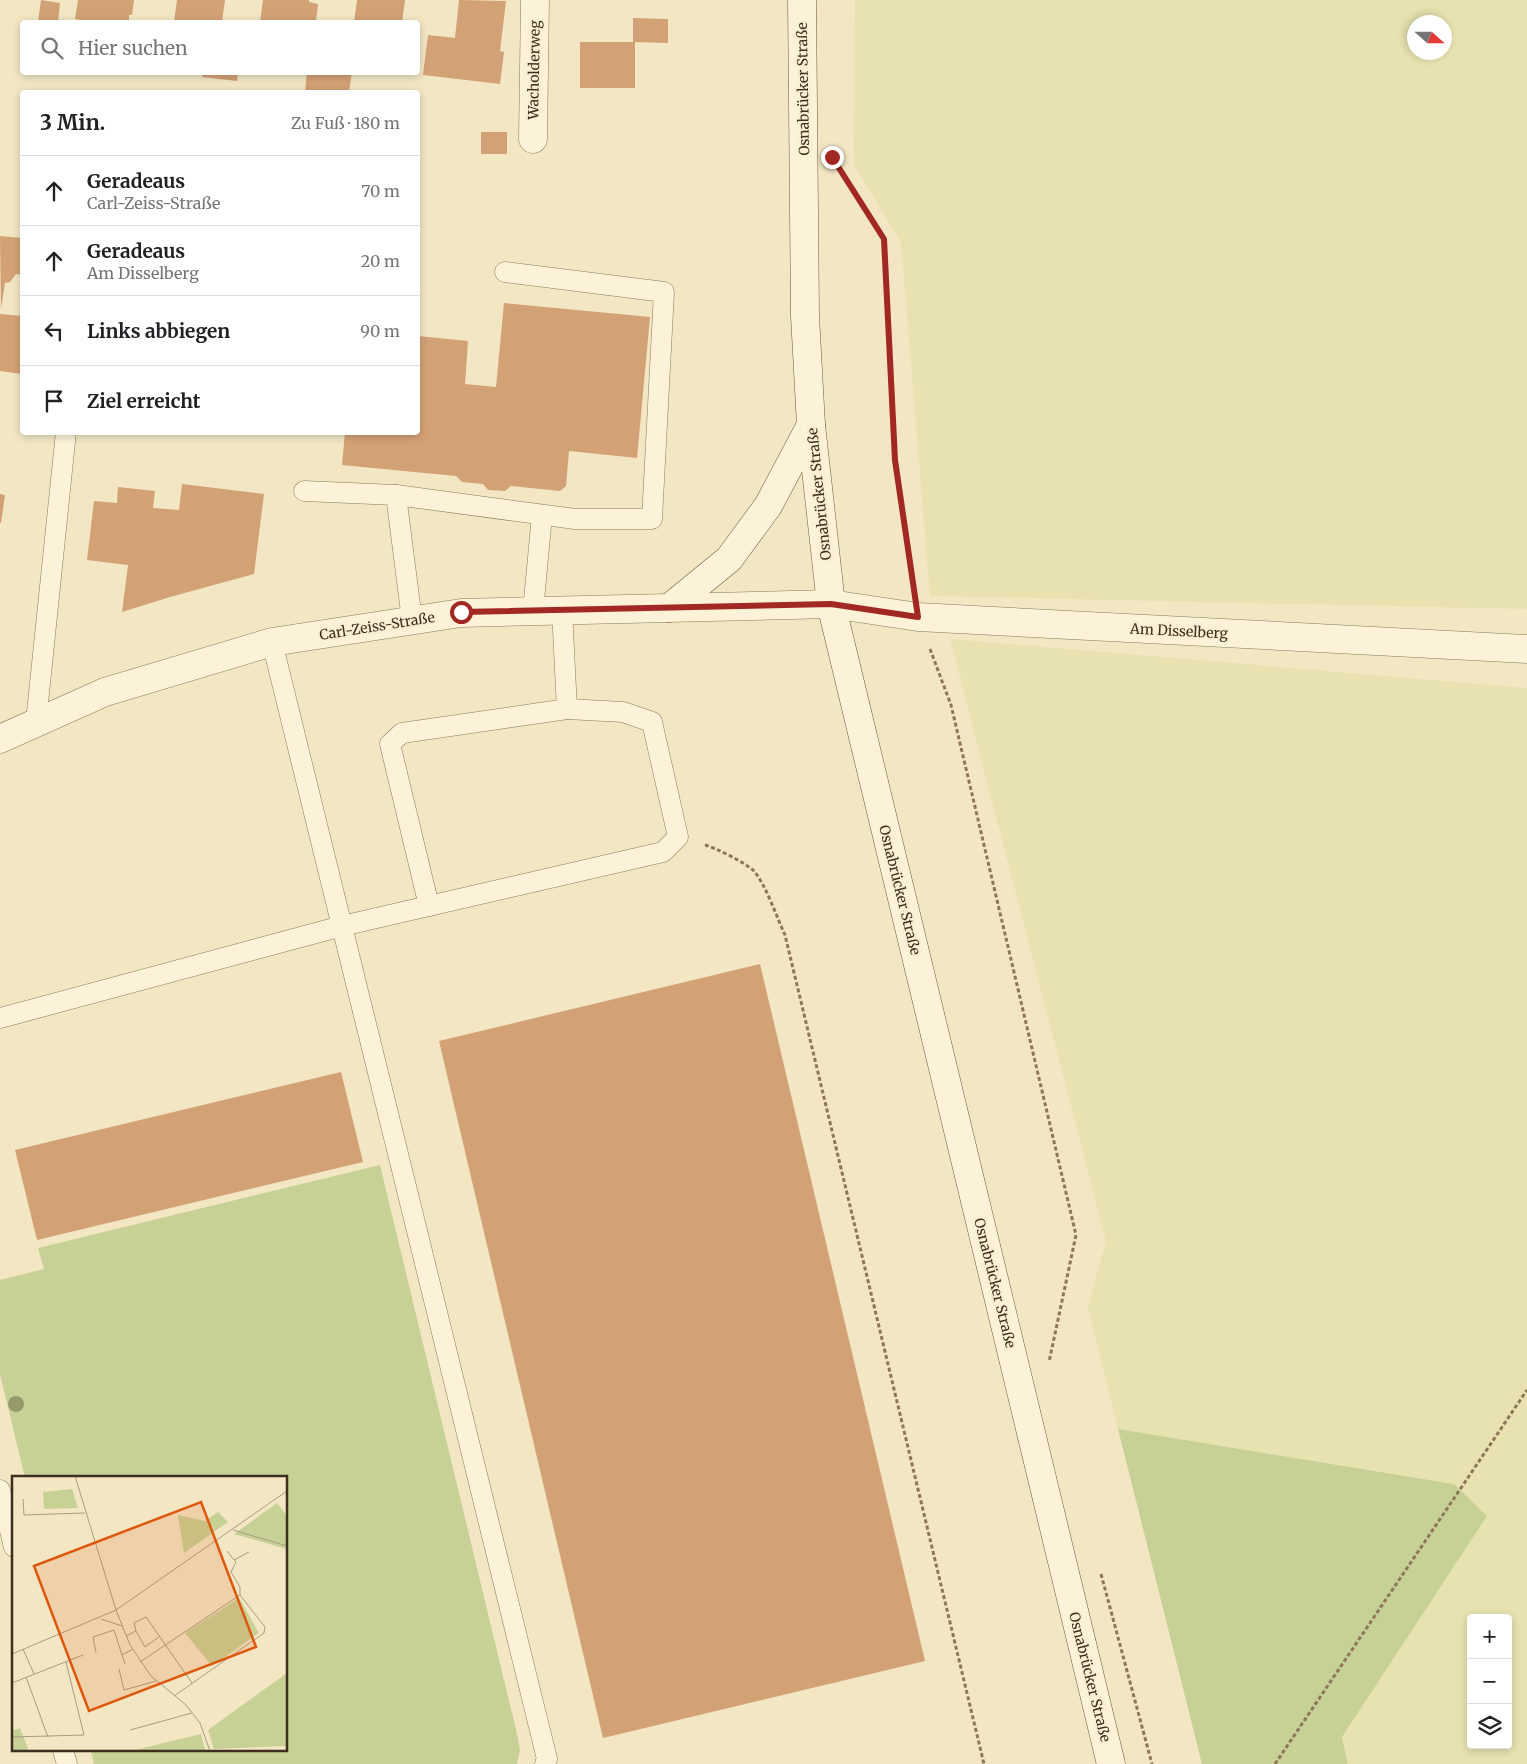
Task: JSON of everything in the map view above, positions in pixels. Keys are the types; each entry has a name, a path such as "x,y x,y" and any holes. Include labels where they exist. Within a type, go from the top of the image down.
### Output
{"main road":[{"name":"Wacholderweg","path":"533,139 535,0"},
{"name":"Osnabrücker Straße","path":"802,0 805,316 812,425 831,604 1111,1764"},
{"path":"669,608 729,559 768,506 812,425"},
{"name":"Am Disselberg","path":"831,604 918,617 1527,649"},
{"name":"Carl-Zeiss-Straße","path":"0,739 105,692 272,642 461,612 831,604"}],"lane":[{"path":"304,491 396,495 575,520 652,519 664,292 505,272"},
{"path":"36,722 66,435"},
{"path":"396,495 412,620"},
{"path":"533,611 542,515"},
{"path":"562,610 567,709"},
{"path":"272,642 547,1759 545,1764"},
{"path":"0,1018 342,926 429,906 663,852 678,837 652,722 623,712 567,709 402,733 390,744 429,906"},
{"path":"0,1490 12,1539"}],"path":[{"path":"832,157 884,239 895,460 918,617 951,705 1076,1236 1048,1370"},
{"path":"678,837 715,848 753,870 785,935 984,1764"},
{"path":"1275,1764 1527,1390"},
{"path":"1101,1572 1152,1764"}],"shaded area":[{"path":"855,0 1527,0 1527,609 930,596 901,242 854,165"},
{"path":"950,639 1527,688 1527,1764 1348,1764 1342,1737 1487,1516 1454,1484 1118,1429 1088,1307 1106,1241"}],"green space":[{"path":"380,1165 517,1734 520,1750 517,1764 94,1764 91,1752 288,1752 288,1476 25,1476 0,1374 0,1280 44,1269 38,1248"},
{"path":"1118,1429 1454,1484 1487,1516 1342,1737 1348,1764 1202,1764"}],"building":[{"path":"41,0 60,3 58,20 38,20"},
{"path":"78,0 134,0 132,15 129,15 129,20 75,19"},
{"path":"177,0 225,0 222,20 174,20"},
{"path":"263,0 309,0 309,2 318,4 316,20 260,20"},
{"path":"357,0 405,0 402,20 354,20"},
{"path":"459,0 506,1 500,51 504,52 500,84 423,75 428,35 455,38"},
{"path":"633,18 668,19 668,43 635,42 635,88 580,88 580,42 633,42"},
{"path":"202,75 238,75 237,81 202,77"},
{"path":"307,75 352,75 349,90 305,90"},
{"path":"481,132 507,132 507,154 481,154"},
{"path":"0,236 20,238 20,275 16,274 10,282 5,283 1,309"},
{"path":"504,303 650,317 637,458 569,451 566,486 560,491 511,486 505,491 488,490 483,484 462,482 456,476 342,465 345,435 420,435 420,336 468,341 465,384 496,387"},
{"path":"0,314 20,316 20,374 0,371"},
{"path":"182,484 264,494 254,574 122,612 128,565 87,560 94,501 117,503 118,487 155,491 153,508 179,510"},
{"path":"0,494 5,495 1,523 0,523"},
{"path":"760,964 925,1661 603,1738 439,1041"},
{"path":"341,1072 363,1162 37,1240 15,1150"}],"route":[{"path":"461,612 831,604 918,617 895,460 884,239 832,157"}]}
